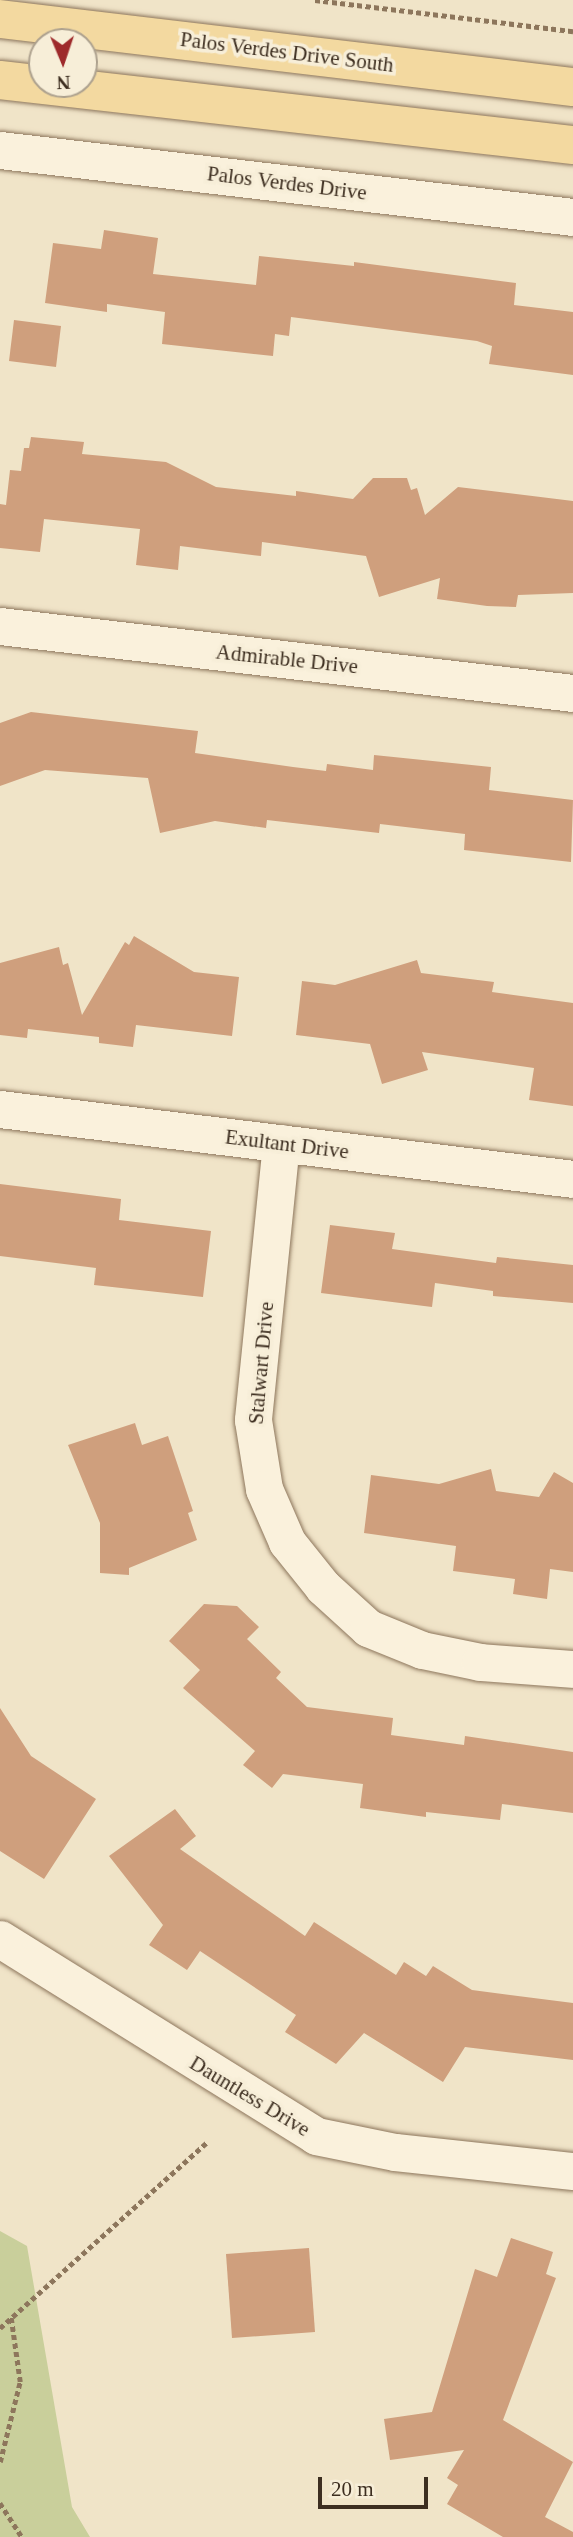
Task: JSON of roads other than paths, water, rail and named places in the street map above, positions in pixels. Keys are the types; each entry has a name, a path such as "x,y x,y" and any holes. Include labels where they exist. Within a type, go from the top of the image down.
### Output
{"main road":[{"name":"Palos Verdes Drive South","path":"0,19 573,87"},
{"path":"0,80 573,145"}],"street":[{"name":"Palos Verdes Drive","path":"0,150 573,218"},
{"name":"Admirable Drive","path":"0,626 573,693"},
{"name":"Exultant Drive","path":"0,1109 573,1179"},
{"name":"Stalwart Drive","path":"281,1143 253,1420 264,1489 287,1542 323,1587 368,1628 422,1650 468,1659 573,1668"},
{"name":"Dauntless Drive","path":"0,1939 316,2136 395,2152 573,2171"}]}
